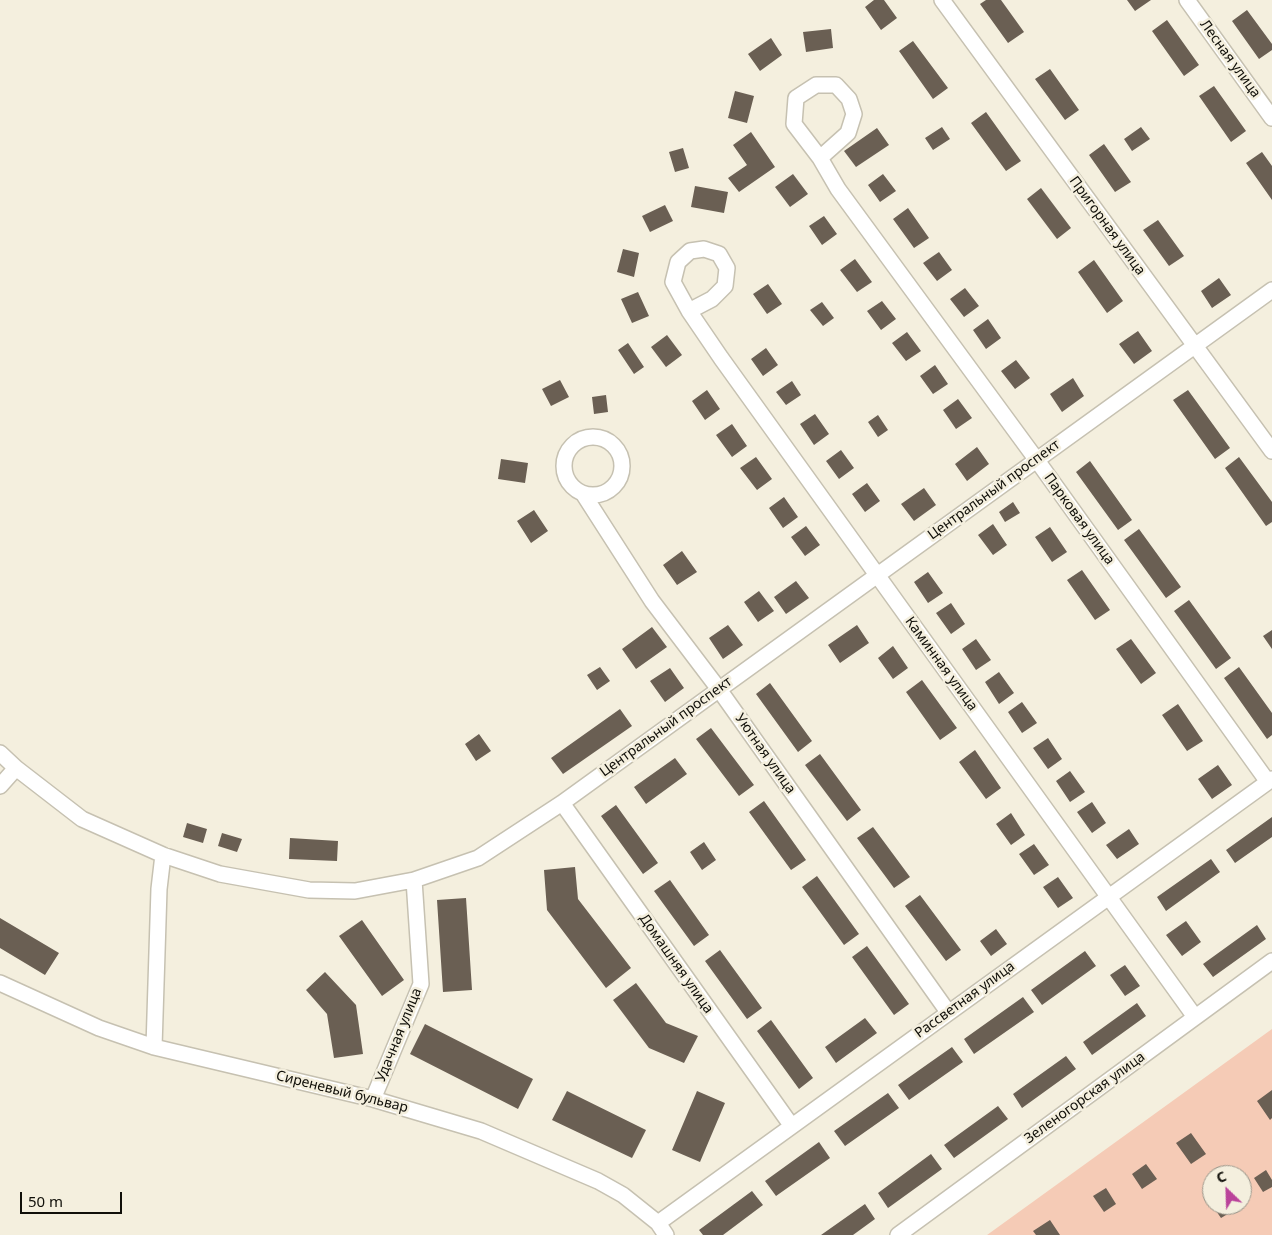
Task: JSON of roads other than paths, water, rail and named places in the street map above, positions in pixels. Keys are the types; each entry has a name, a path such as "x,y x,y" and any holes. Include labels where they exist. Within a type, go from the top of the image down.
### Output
{"street":[{"name":"Пригорная улица","path":"942,0 1272,451"},
{"name":"Лесная улица","path":"1187,0 1272,118"},
{"name":"Парковая улица","path":"820,158 848,133 854,114 849,99 836,86 816,85 796,98 794,124 820,158 838,189 1270,781"},
{"name":"Центральный проспект","path":"0,753 16,768 82,819 163,856 220,874 309,890 355,891 414,880 478,858 562,802 1272,290"},
{"name":"Каминная улица","path":"688,310 1195,1017"},
{"name":"Уютная улица","path":"584,494 652,601 718,688 948,1012"},
{"path":"0,786 16,768"},
{"name":"Рассветная улица","path":"662,1229 791,1125 1270,781"},
{"name":"Домашняя улица","path":"562,802 791,1125"},
{"path":"154,1046 163,856"},
{"name":"Удачная улица","path":"373,1099 421,984 414,880"},
{"name":"Зеленогорская улица","path":"898,1235 1272,961"},
{"name":"Сиреневый бульвар","path":"0,983 100,1028 154,1046 373,1099 481,1131 598,1181 623,1195 662,1229"}]}
